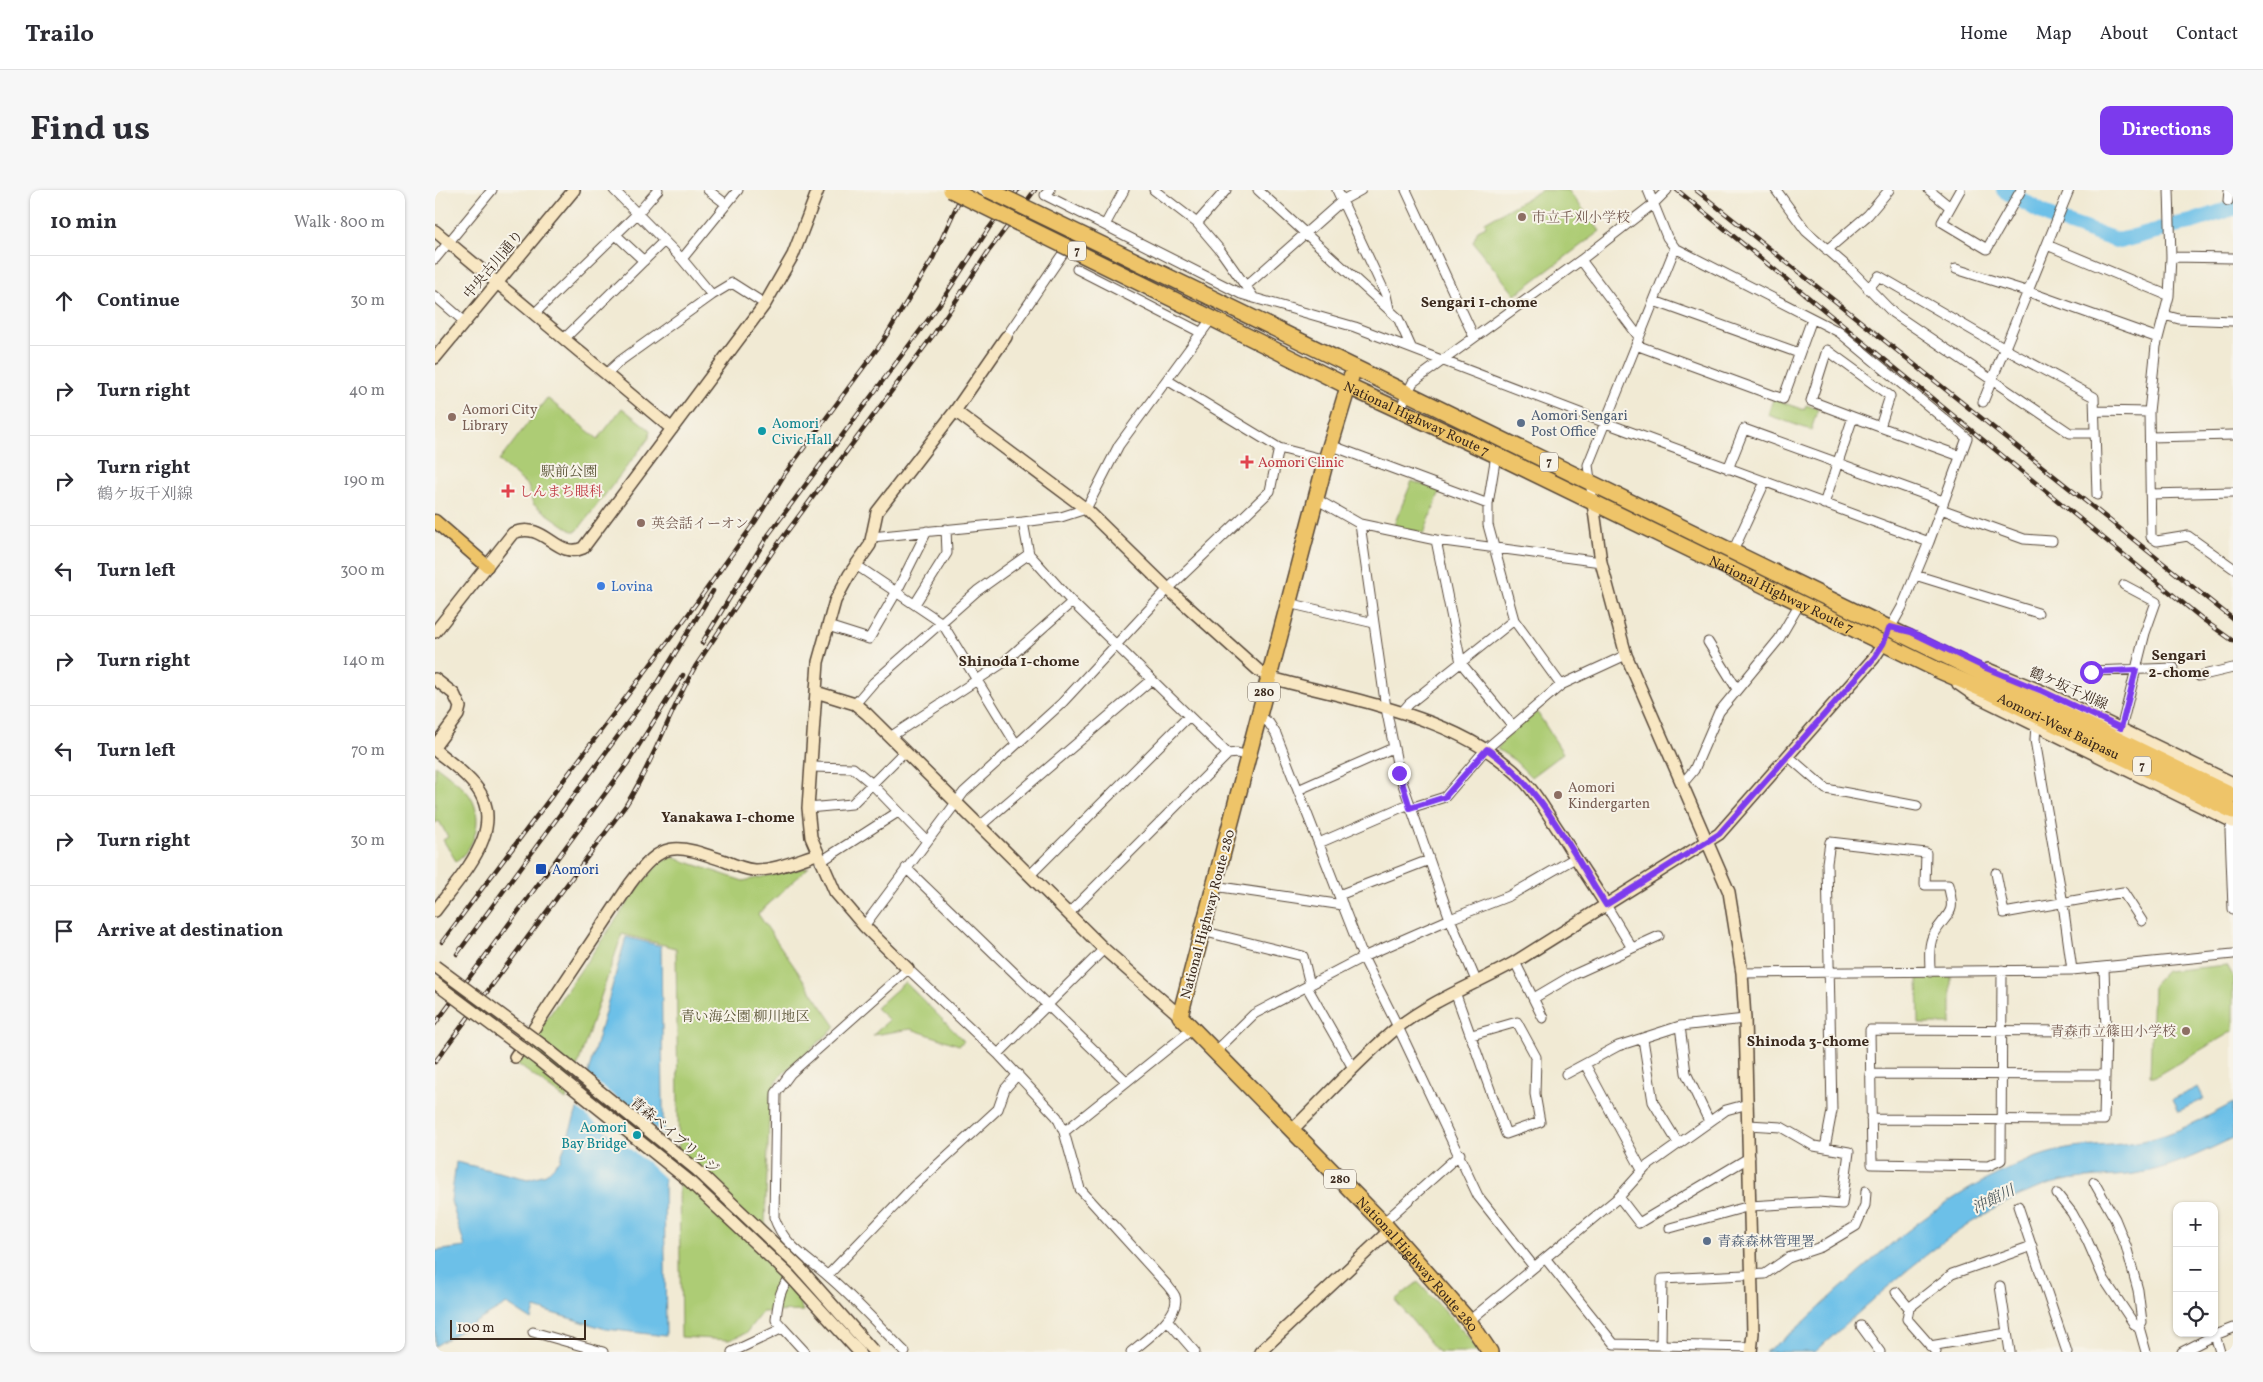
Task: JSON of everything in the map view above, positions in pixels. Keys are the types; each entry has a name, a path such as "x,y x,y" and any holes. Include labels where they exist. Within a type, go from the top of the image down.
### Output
{"highway":[{"name":"National Highway Route 7","path":"951,190 1068,246 1347,386 1496,455 1883,644"},
{"name":"National Highway Route 7","path":"989,190 1890,627"},
{"name":"National Highway Route 280","path":"1355,369 1347,386 1325,460 1180,1016 1191,1030 1386,1226 1469,1321 1491,1352"},
{"name":"Aomori-West Baipasu","path":"1890,627 2233,811"},
{"name":"Aomori-West Baipasu","path":"1883,644 1989,692 2054,716 2233,796"}],"main road":[{"path":"435,521 487,566"}],"street":[{"path":"435,259 492,190"},
{"name":"中央古川通り","path":"435,358 575,190"},
{"path":"614,190 682,259 712,295"},
{"path":"534,314 616,235 658,190"},
{"path":"708,190 726,204"},
{"path":"682,259 738,190"},
{"path":"435,632 513,533 522,529 540,533 563,549 574,552 583,548 765,304 793,256 818,190"},
{"path":"1050,190 1045,195 1241,294 1320,316 1411,348 1606,423 1929,542"},
{"path":"1105,225 1124,190"},
{"path":"1154,190 1197,222 1254,298"},
{"path":"1197,222 1226,190"},
{"path":"1258,190 1398,318 1411,348"},
{"path":"1337,190 1386,295 1389,309"},
{"path":"1246,286 1303,233 1343,200 1361,190"},
{"path":"1406,190 1474,337"},
{"path":"1292,1130 1353,1068 1399,1027 1455,992 1477,983 1515,962 1719,834 1874,658 1902,607 1929,542 1967,438 1839,332 1812,320 1675,248 1667,237 1648,190"},
{"path":"1399,410 1413,382 1581,260 1653,204 1667,190"},
{"path":"1776,190 1806,231 1893,313 2071,433 2095,434"},
{"path":"1827,250 1869,215 1889,190"},
{"path":"1929,190 1951,207"},
{"path":"1960,190 1942,222 1987,249 2021,190"},
{"path":"2169,190 2171,257 2169,296 2158,338 2149,412 2151,537 2157,541 2188,536 2233,568"},
{"path":"2228,201 2229,190"},
{"path":"1983,402 2029,292 2067,191"},
{"path":"435,231 672,429"},
{"path":"616,235 644,261"},
{"path":"564,339 664,241"},
{"path":"1068,246 955,412 877,512 872,537 865,553 841,588 827,626 819,662 808,808 810,829 819,858 835,892 864,926 999,1054 1057,1117 1064,1132 1080,1189 1175,1296 1175,1305 1167,1321 1131,1352"},
{"path":"2047,246 2169,296"},
{"path":"1545,1258 1614,1344 1751,1350 1751,1206 1745,1019 1742,973 1729,892 1709,842 1626,655 1601,562 1588,465 1675,248"},
{"path":"2171,257 2233,258"},
{"path":"1581,260 1638,341 1783,399 1812,320"},
{"path":"1077,269 1201,333"},
{"path":"1956,269 2029,292 2158,338"},
{"path":"1869,289 1879,276 2005,349 2094,397 2097,495"},
{"path":"607,374 620,361 712,295 732,283 765,304"},
{"path":"435,296 465,322"},
{"path":"1654,300 1799,352"},
{"path":"1255,320 1264,301"},
{"path":"872,537 1023,522 1061,517 1086,509 1119,445 1201,333 1206,315"},
{"path":"2164,315 2179,318 2233,321"},
{"path":"1880,427 1890,396 1827,350 1811,401 1880,427 1960,456"},
{"path":"1167,380 1279,448 1325,460"},
{"path":"2095,411 2149,412"},
{"path":"955,412 1086,509 1167,589 1268,677 1402,712 1462,736 1487,749 1525,782 1632,948"},
{"path":"1824,504 1853,417"},
{"path":"1729,469 1744,429 1838,462 2024,539 2052,541"},
{"path":"2150,437 2233,435"},
{"path":"1330,445 1488,504"},
{"path":"864,926 955,802 1062,703 1167,589 1270,491 1279,448"},
{"path":"1496,455 1488,504 1488,525 1514,620 1561,685"},
{"path":"1733,551 1765,482"},
{"path":"2150,494 2233,492"},
{"path":"1316,498 1360,524 1436,540 1601,562"},
{"path":"1023,522 1029,554 1072,602 1228,754"},
{"path":"1360,524 1393,748 1410,806 1429,860 1450,918 1477,983"},
{"path":"915,604 947,553 946,529"},
{"path":"827,626 869,639 897,591 927,531"},
{"path":"1436,540 1461,663 1513,726"},
{"path":"855,704 875,682 977,591 1029,554"},
{"path":"856,565 942,622 1017,744"},
{"path":"1915,575 2038,613"},
{"path":"2121,728 2145,633 2156,602 2124,585"},
{"path":"890,737 1003,663 1072,602"},
{"path":"1288,603 1374,623"},
{"path":"1683,783 1694,770 1719,712 1779,639 1799,603"},
{"path":"1402,712 1409,704 1514,620"},
{"name":"鶴ケ坂千刈線","path":"1890,627 1911,632 1986,668 2042,691 2233,783"},
{"path":"1708,642 1737,689"},
{"path":"1319,843 1410,806 1445,797 1487,749 1561,685 1626,655"},
{"path":"2091,672 2174,668"},
{"path":"2199,676 2233,668"},
{"path":"1940,671 1974,695 2233,822 2230,830 2233,909"},
{"path":"435,679 454,694 460,707 458,715 435,746"},
{"path":"980,826 1151,680"},
{"path":"816,692 855,704 905,751 1104,949 1180,1016"},
{"path":"1259,715 1269,723 1276,734 1363,957 1399,1027 1478,1196 1534,1267"},
{"path":"1030,875 1189,716"},
{"path":"2035,726 2035,740 2063,904 2072,970"},
{"path":"1298,790 1393,748"},
{"path":"435,750 471,781 486,803 488,816 487,830 477,853 435,911"},
{"path":"808,808 852,804 905,751"},
{"path":"1068,914 1228,754 1237,753 1249,756"},
{"path":"1788,756 1826,789 1917,806"},
{"path":"811,767 853,768 871,783 927,842"},
{"path":"515,1056 630,884 645,864 656,854 667,849 681,849 753,870 769,869 819,858 898,812"},
{"path":"1825,1148 1832,1111 1827,863 1830,842 1926,853 1925,885 1948,885 1953,902 1952,909 1933,936 1929,954 1930,972"},
{"path":"1214,1053 1254,1014 1363,957 1450,918 1509,896 1575,858"},
{"path":"1339,895 1429,860"},
{"path":"906,868 1126,1081"},
{"path":"1997,873 2004,913 2123,892 2142,921"},
{"path":"1214,886 1343,905"},
{"path":"1202,931 1303,956 1308,986 1353,1068"},
{"path":"1534,998 1573,975 1659,936"},
{"path":"999,1054 1104,949"},
{"path":"1742,973 2072,970 2233,954"},
{"path":"1515,962 1543,1018"},
{"name":"青森ベイブリッジ","path":"435,966 545,1047 697,1170 799,1268 874,1352"},
{"path":"1871,1120 2104,1120 2106,1031 2104,966"},
{"path":"905,1352 828,1276 806,1259 779,1233 773,1217 775,1093 790,1074 908,969"},
{"path":"2002,970 2003,1029 2000,1119 2001,1160 1988,1166 1872,1164 1870,1030 2003,1029 2106,1031"},
{"name":"青森ベイブリッジ","path":"435,983 537,1059 688,1180 789,1275 859,1352"},
{"path":"1455,992 1506,1134 1539,1122 1535,1094 1536,1057 1517,1022 1472,1035"},
{"path":"1566,1074 1618,1046 1680,1026 1745,1019"},
{"path":"1680,1026 1686,1074 1709,1121"},
{"path":"1064,1132 1191,1030"},
{"path":"1643,1039 1653,1102 1678,1143"},
{"path":"1585,1064 1642,1170"},
{"path":"828,1276 911,1189 992,1115 1003,1099 1005,1089 1018,1074"},
{"path":"1870,1074 2105,1075"},
{"path":"1469,1321 1619,1197 1642,1170 1725,1110 1748,1104"},
{"path":"1669,1228 1751,1206 1818,1202 1842,1204 1849,1152 1814,1146 1781,1127 1749,1125"},
{"path":"1260,1352 1460,1154"},
{"path":"1619,1197 1639,1223 1750,1156"},
{"path":"2094,1182 2115,1218 2126,1246 2138,1290 2142,1322 2139,1327"},
{"path":"1661,1345 1661,1279 1765,1274 1788,1258 1821,1247 1856,1226 1865,1205 1866,1191"},
{"path":"2057,1194 2072,1213 2108,1285 2134,1324 2139,1327 2146,1352"},
{"path":"2018,1206 2067,1352"},
{"path":"2007,1333 1933,1349 1907,1319 1909,1308 1952,1274 2032,1246"},
{"path":"805,1352 776,1320 778,1296 782,1285 806,1259"},
{"path":"2001,1286 2010,1352"},
{"path":"1896,1292 1909,1308"},
{"path":"1167,1321 1195,1352"},
{"path":"1861,1326 1878,1351"},
{"path":"732,1352 783,1328"},
{"path":"2218,1333 2233,1328"},
{"path":"533,1332 603,1352"},
{"path":"2182,1352 2210,1337"},
{"path":"2216,1337 2220,1352"}],"green space":[{"path":"1542,190 1568,190 1600,231 1515,295 1473,242 1478,230 1486,226 1485,222"},
{"name":"駅前公園","path":"547,398 598,439 622,408 650,430 649,438 577,531 572,531 533,504 528,486 499,461"},
{"path":"1773,399 1804,410 1806,405 1818,409 1811,430 1768,415"},
{"path":"1412,481 1440,491 1424,533 1393,527"},
{"path":"1537,712 1563,753 1531,777 1514,760 1497,749 1506,737"},
{"path":"435,765 467,792 473,800 476,810 476,829 473,839 463,855 456,861 443,840 448,837 439,821 435,823"},
{"name":"青い海公園 柳川地区","path":"672,857 743,881 809,867 758,914 836,1027 779,1077 770,1095 765,1223 803,1311 762,1312 746,1333 729,1340 681,1337 676,948 622,934 566,1100 516,1063 638,888 660,862"},
{"path":"2227,965 2233,976 2233,1031 2156,1076 2150,1076 2153,985 2166,971"},
{"path":"1951,976 1951,1024 1919,1024 1918,977"},
{"path":"905,982 964,1041 959,1045 911,1029 873,1035 889,1020 876,1008"},
{"path":"1418,1282 1482,1352 1438,1352 1395,1300"}],"water":[{"path":"626,937 661,946 666,1336 606,1329 535,1308 532,1320 507,1304 435,1346 435,1251 465,1247 451,1201 456,1162 528,1179 546,1174 560,1160 581,1098"},
{"path":"2198,1087 2204,1099 2179,1111 2173,1099"},
{"name":"沖館川","path":"2233,1103 2233,1138 2185,1160 2147,1172 2061,1181 2019,1196 1987,1213 1925,1256 1815,1352 1765,1352 1795,1329 1893,1242 1947,1202 1986,1180 2025,1162 2056,1151 2133,1143 2166,1135"}],"pier":[{"path":"585,1073 665,1136 665,1179 647,1162 575,1107"}],"waterway":[{"path":"2004,190 2012,195"},
{"path":"2021,200 2052,218"},
{"path":"2175,225 2191,222 2233,208"},
{"path":"2064,222 2119,241 2163,229"}],"railway":[{"path":"442,942 687,616 755,522 784,475 883,341 933,258 964,190"},
{"path":"702,643 769,534 939,305 989,228 1018,190"},
{"path":"435,1062 626,805 645,771 695,667 775,548 934,334 988,252 1035,190"},
{"path":"1677,190 2205,621 2233,641"},
{"path":"1696,190 2233,619"},
{"path":"457,954 657,683 713,591"},
{"path":"435,1024 627,764 683,675"}],"place":[{"name":"市立千刈小学校","path":"1522,217"},
{"name":"Aomori City Library","path":"452,417"},
{"name":"Aomori Sengari Post Office","path":"1521,423"},
{"name":"Aomori Civic Hall","path":"762,431"},
{"name":"Aomori Clinic","path":"1247,462"},
{"name":"しんまち眼科","path":"508,491"},
{"name":"英会話イーオン","path":"641,523"},
{"name":"Lovina","path":"601,586"},
{"name":"Aomori Kindergarten","path":"1558,795"},
{"name":"Aomori","path":"541,869"},
{"name":"青森市立篠田小学校","path":"2186,1031"},
{"name":"Aomori Bay Bridge","path":"637,1135"},
{"name":"青森森林管理署","path":"1707,1241"}],"district":[{"name":"Sengari 1-chome","path":"1479,302"},
{"name":"Shinoda 1-chome","path":"1019,661"},
{"name":"Sengari 2-chome","path":"2179,664"},
{"name":"Yanakawa 1-chome","path":"728,817"},
{"name":"Shinoda 3-chome","path":"1808,1041"}],"route":[{"path":"1399,773 1410,808 1445,797 1487,749 1525,782 1606,905 1719,834 1874,658 1883,644 1890,627 1911,632 1986,668 2042,691 2121,728 2136,670 2091,672"}]}
